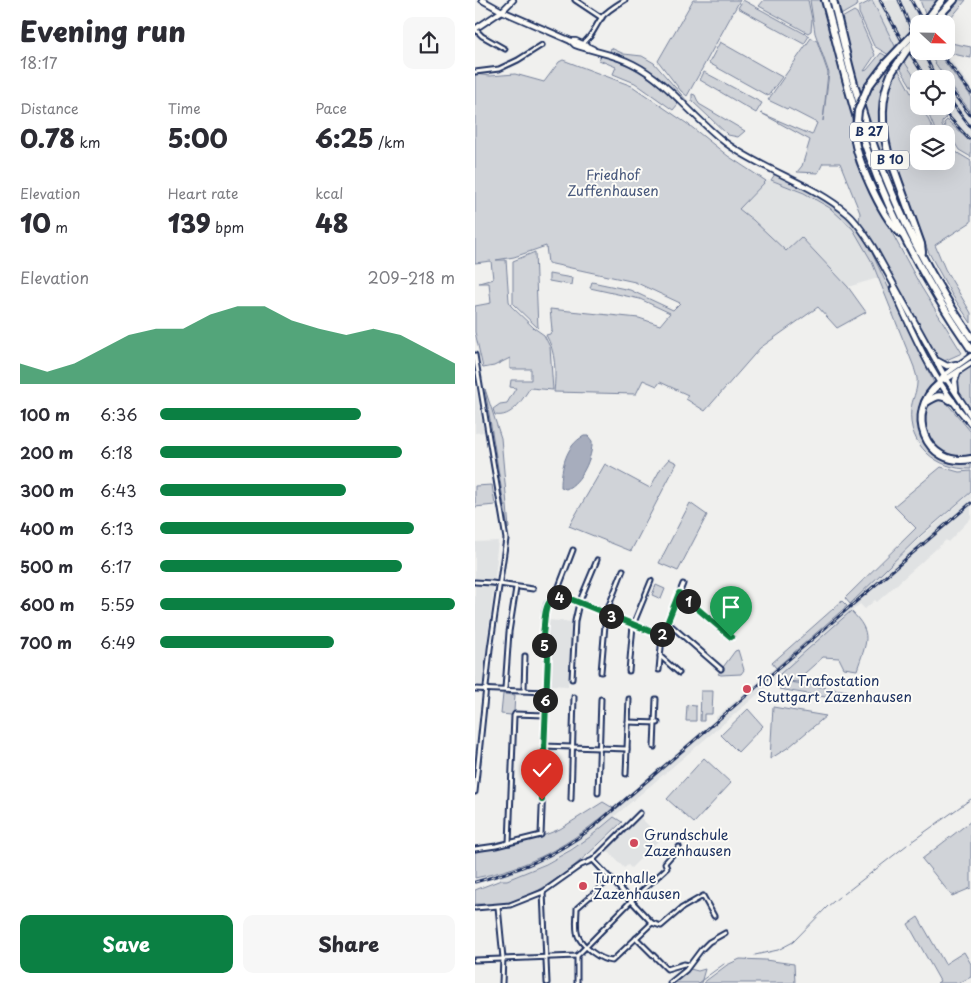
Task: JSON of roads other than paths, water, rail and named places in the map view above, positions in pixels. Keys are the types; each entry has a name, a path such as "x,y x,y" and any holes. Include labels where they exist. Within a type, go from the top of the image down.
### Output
{"highway":[{"name":"B 27","path":"825,0 851,101 868,151 904,236 939,300 970,347"},
{"name":"B 27","path":"833,0 867,129 896,204 923,258 971,337"},
{"path":"934,15 942,0"},
{"path":"938,15 954,0"},
{"name":"B 27","path":"904,236 896,231 873,191 860,161 855,141 858,111 868,87 886,63 910,38"},
{"name":"B 10","path":"910,47 893,72 883,100 882,120 884,137 893,169 921,244 923,258"},
{"path":"939,384 931,391 921,415 922,428 926,439 932,448 944,456 953,459 971,459"},
{"path":"924,404 938,396 952,401"}],"main road":[{"path":"482,0 502,11 571,41 575,45 619,58 645,71 727,143 755,162 804,186 849,215 865,234 945,377 971,416"},
{"path":"475,29 502,11 513,0"},
{"path":"571,41 586,41 594,50"},
{"path":"879,258 939,384 971,424"},
{"path":"939,384 960,363 971,356"},
{"path":"935,359 947,366 960,363"},
{"path":"945,377 971,363"},
{"path":"957,395 955,381 959,371"}],"street":[{"path":"575,0 602,18"},
{"path":"586,41 602,18 625,0"},
{"path":"475,29 482,36 505,49"},
{"path":"475,72 499,69 542,45"},
{"path":"475,355 505,533 485,689 475,792"},
{"path":"555,598 573,550"},
{"path":"571,679 575,621 579,603 597,560"},
{"path":"601,672 606,613 623,570"},
{"path":"629,671 633,625 651,581"},
{"path":"475,582 533,589"},
{"path":"659,670 662,636 683,584"},
{"path":"505,689 509,633 516,588"},
{"path":"679,593 731,637"},
{"path":"475,849 541,835 548,653 543,642 547,604 555,598 563,597 662,636"},
{"path":"667,622 721,669"},
{"path":"524,690 525,656"},
{"path":"659,656 679,673"},
{"path":"475,689 546,692"},
{"path":"571,799 574,697"},
{"path":"626,774 629,699"},
{"path":"654,747 657,723 656,699"},
{"path":"599,793 601,700"},
{"path":"509,843 514,716 515,714 545,715"},
{"path":"628,722 657,723"},
{"path":"544,746 627,749"},
{"path":"475,908 498,907 522,901 543,892 581,865 593,860 640,814"},
{"path":"475,960 577,956 631,900 667,868 665,863 679,847"},
{"path":"593,860 651,923 661,926 682,908 703,896 714,916"},
{"path":"611,878 577,908 578,935 586,947 605,959 612,961 651,923"},
{"path":"543,892 547,983"},
{"path":"498,907 503,958 502,983"},
{"path":"670,983 709,942 725,933"},
{"path":"636,938 667,969 684,964 689,965"},
{"path":"577,956 577,983"}],"water":[{"path":"584,436 588,436 592,441 588,462 577,481 566,489 561,487 562,472 566,458 573,445"}],"waterway":[{"path":"911,842 971,799"},
{"path":"844,894 907,845"},
{"path":"755,955 778,950 793,942 839,897"},
{"path":"698,983 724,964"}],"railway":[{"path":"880,0 920,70"},
{"path":"899,0 910,26"},
{"path":"911,0 919,15"},
{"path":"927,60 932,70"},
{"path":"946,60 971,93"},
{"path":"955,96 971,116"},
{"path":"955,107 971,128"},
{"path":"947,115 969,139"},
{"path":"475,882 507,873 550,855 592,828 971,503"}],"place":[{"name":"10 kV Trafostation Stuttgart Zazenhausen","path":"747,689"},
{"name":"Grundschule Zazenhausen","path":"634,843"},
{"name":"Turnhalle Zazenhausen","path":"583,886"}],"park label":[{"name":"Friedhof Zuffenhausen","path":"613,184"}]}
